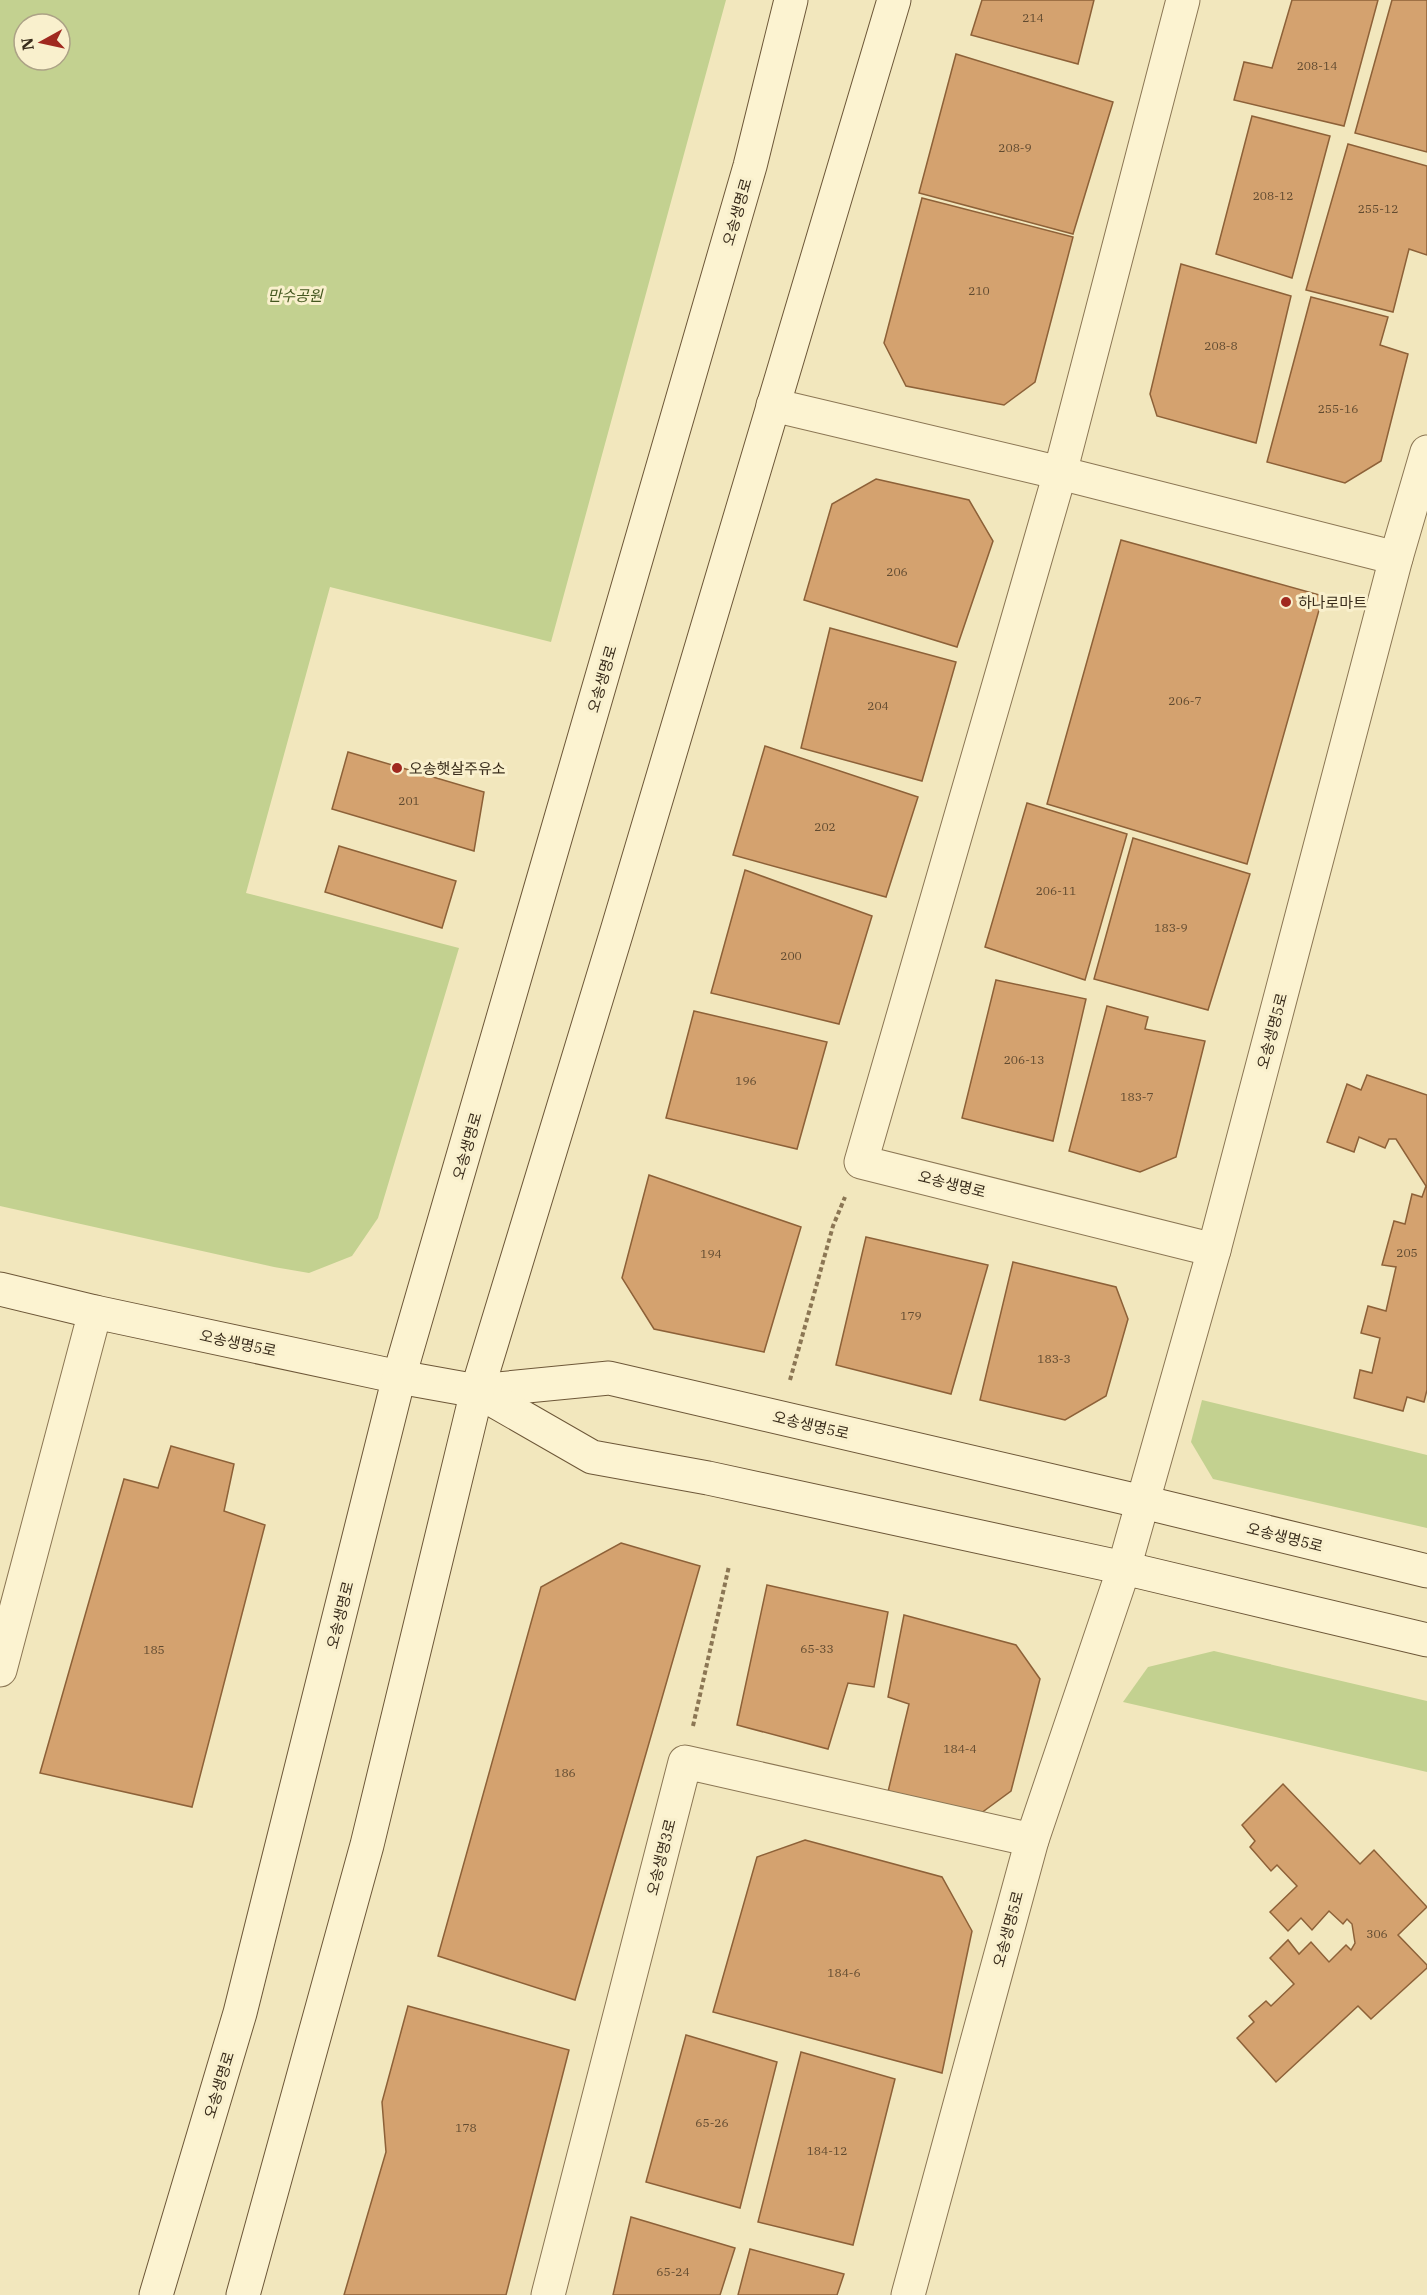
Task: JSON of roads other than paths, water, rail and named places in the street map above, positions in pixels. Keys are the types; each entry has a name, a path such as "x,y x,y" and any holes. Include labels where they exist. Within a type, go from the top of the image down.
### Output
{"street":[{"name":"오송생명로","path":"156,2295 240,2013 399,1377 750,166 791,0"},
{"path":"243,2295 367,1845 477,1391 621,920 894,0"},
{"path":"1060,473 1183,0"},
{"path":"773,405 1060,473 1396,558"},
{"name":"오송생명5로","path":"909,2295 1032,1840 1124,1568 1214,1250 1396,558 1427,452"},
{"name":"오송생명로","path":"1060,473 861,1162 1214,1250"},
{"name":"오송생명5로","path":"0,1289 95,1312 399,1377 477,1391 609,1378 1143,1502 1427,1571"},
{"path":"0,1670 95,1312"},
{"name":"오송생명5로","path":"477,1391 592,1457 708,1478 1124,1568 1427,1640"},
{"name":"오송생명3로","path":"548,2295 685,1762 1032,1840"}],"place":[{"name":"하나로마트","path":"1286,602"},
{"name":"오송햇살주유소","path":"397,768"}],"park label":[{"name":"만수공원","path":"295,295"}]}
